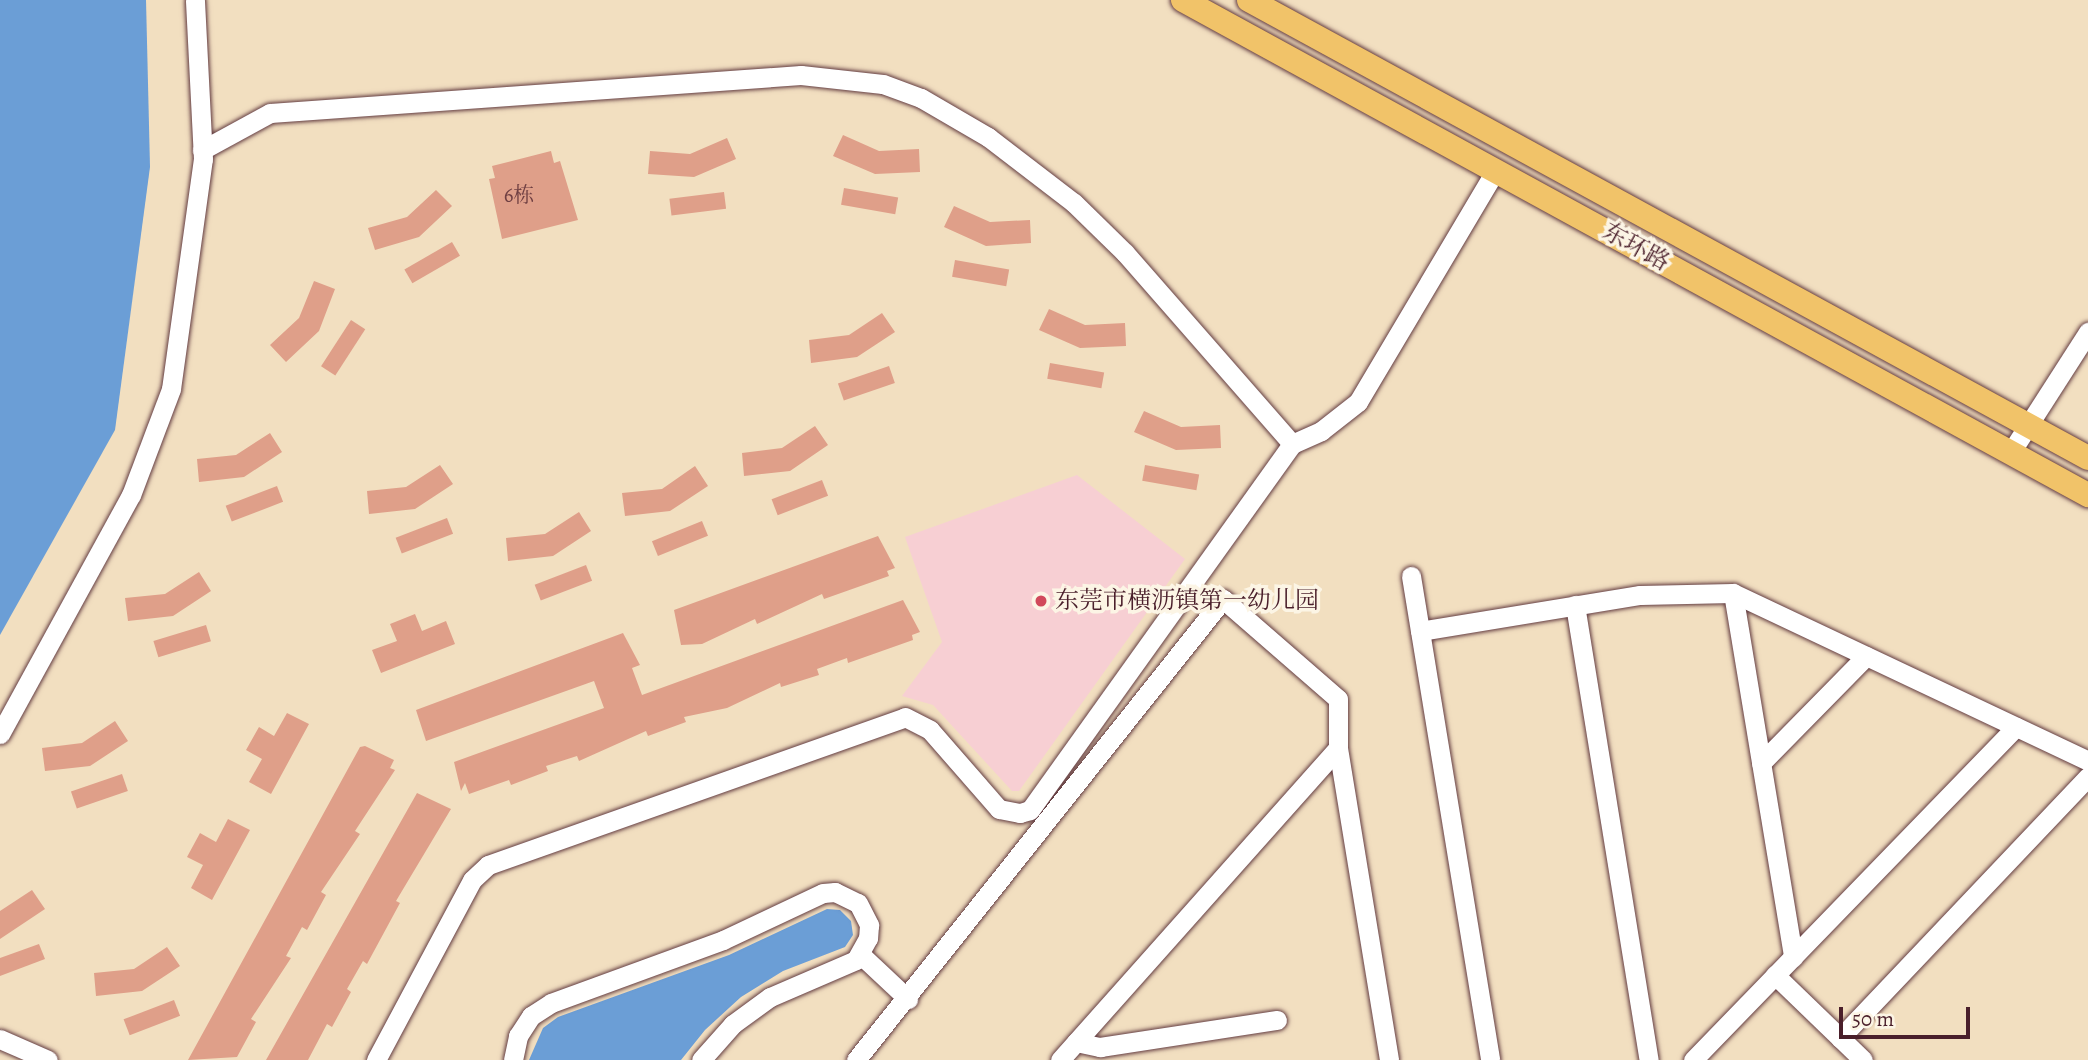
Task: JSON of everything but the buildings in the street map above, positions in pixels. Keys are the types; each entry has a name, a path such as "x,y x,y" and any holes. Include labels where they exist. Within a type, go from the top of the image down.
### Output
{"main road":[{"name":"东环路","path":"1183,0 2088,495"},
{"name":"东环路","path":"1249,0 2088,458"}],"street":[{"path":"0,734 131,495 160,425 179,353 202,150 195,0"},
{"path":"202,150 270,113 801,75 843,76 883,84 921,98 988,137 1074,203 1125,253 1292,444"},
{"path":"376,1060 472,880 488,865 905,717 930,730 999,809 1009,813 1030,810 1292,444 1327,427 1358,402 1495,171"},
{"path":"2011,452 2088,331"},
{"path":"1411,576 1490,1060"},
{"path":"1420,631 1640,595 1733,593 2088,761"},
{"path":"1733,593 1793,957"},
{"path":"856,1060 908,999 1223,599 1338,699 1338,748 1389,1060"},
{"path":"1575,606 1649,1060"},
{"path":"1761,763 1866,656"},
{"path":"1693,1060 2017,727"},
{"path":"1060,1060 1338,748"},
{"path":"1840,1038 2088,777"},
{"path":"513,1060 518,1036 531,1016 551,1003 723,940 822,893 847,896 865,914 868,938 860,954 845,966 770,997 733,1024 701,1060"},
{"path":"860,954 908,999"},
{"path":"1775,975 1863,1060"},
{"path":"1076,1042 1100,1047 1278,1020"},
{"path":"0,1038 48,1060"}],"shaded area":[{"name":"东莞市横沥镇第一幼儿园","path":"1077,475 1185,559 1019,791 1012,791 933,705 902,696 942,642 905,537"}],"water":[{"path":"0,0 146,0 150,167 115,430 0,635"},
{"path":"827,909 840,910 851,921 853,935 845,947 783,971 741,997 705,1030 681,1060 529,1060 543,1028 558,1017 729,955"}],"place":[{"name":"东莞市横沥镇第一幼儿园","path":"1041,601"}]}
